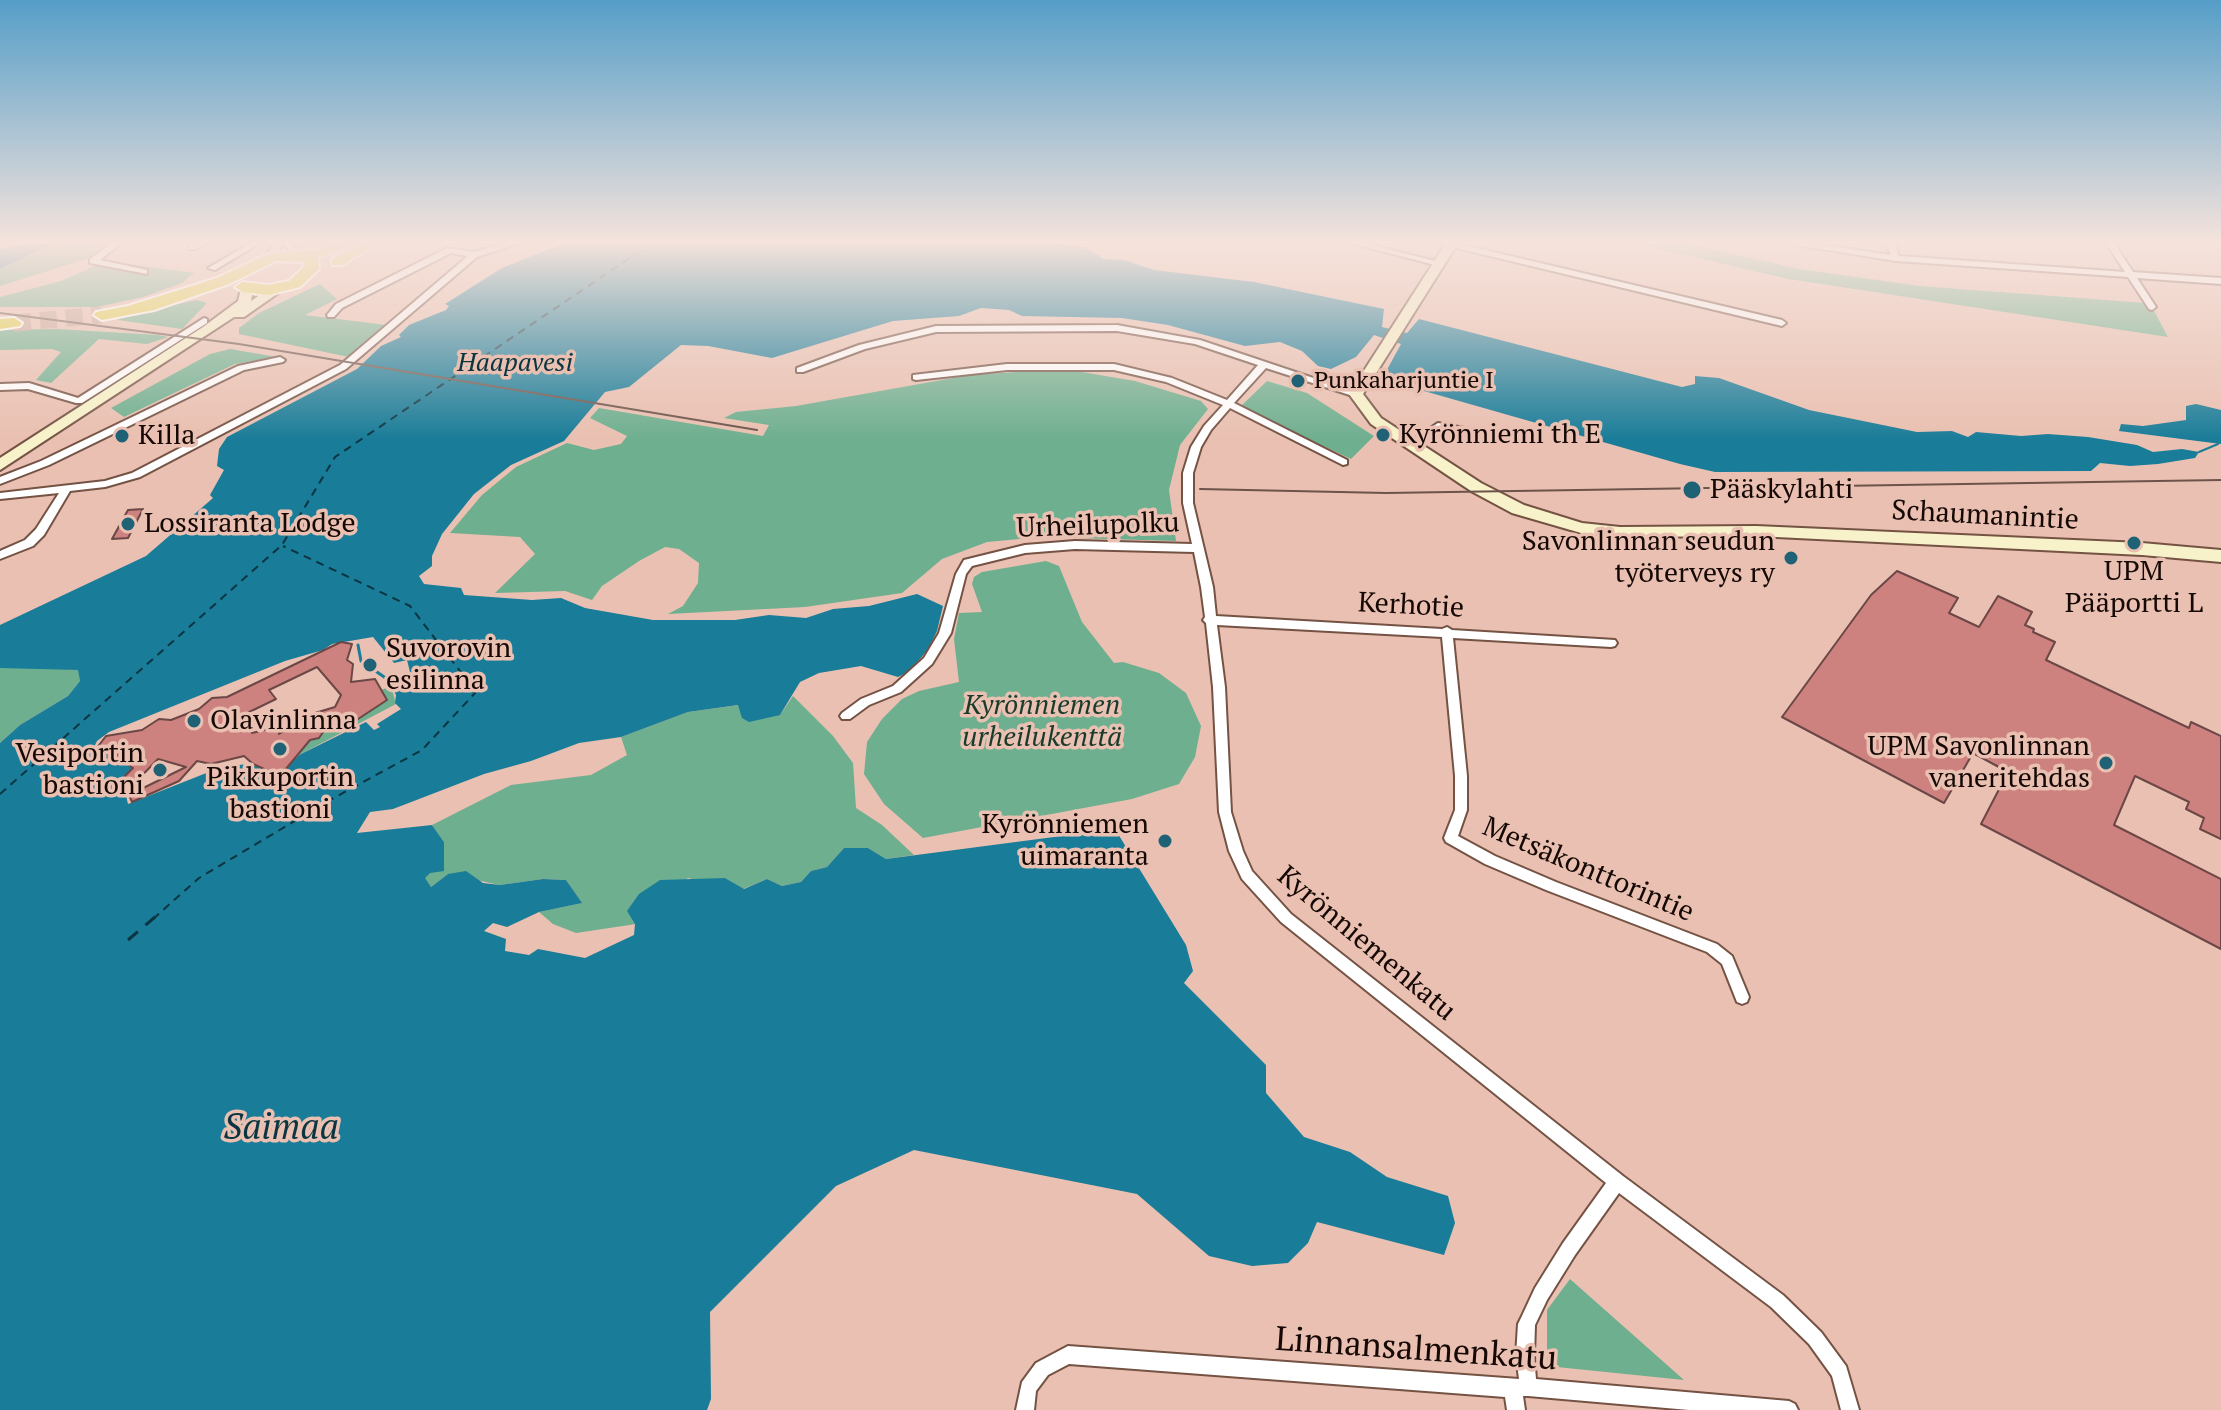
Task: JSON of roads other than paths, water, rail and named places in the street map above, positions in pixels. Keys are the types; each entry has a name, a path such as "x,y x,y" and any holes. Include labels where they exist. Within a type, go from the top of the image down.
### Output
{"highway":[{"path":"102,315 135,309"}],"street":[{"path":"0,387 29,386 79,401 234,309"},
{"path":"0,465 206,326 248,309"},
{"path":"331,315 337,309"},
{"path":"0,496 105,484 136,475 354,359 412,309"},
{"path":"800,370 899,336 936,329 1117,328 1155,332 1197,342 1356,394 1411,309"},
{"path":"1723,309 1782,323"},
{"path":"0,481 45,463 241,368 280,360"},
{"name":"Kyrönniemenkatu","path":"1264,364 1227,403 1196,447 1188,473 1188,503 1207,587 1219,687 1225,812 1236,851 1247,875 1286,918 1617,1182 1777,1301 1815,1338 1840,1372 1850,1410"},
{"path":"916,377 1007,367 1114,367 1169,380 1227,403 1343,462"},
{"name":"Schaumanintie","path":"1356,394 1376,421 1495,498 1540,517 1581,528 1620,532 1770,532 2142,549 2221,556"},
{"path":"1412,444 1438,426 1469,432"},
{"path":"0,555 29,543 40,532 67,488"},
{"name":"Urheilupolku","path":"846,716 865,702 897,689 928,661 945,633 961,574 968,563 1025,549 1063,546 1199,548"},
{"name":"Kerhotie","path":"1209,620 1447,631 1611,643"},
{"name":"Metsäkonttorintie","path":"1447,631 1461,776 1461,810 1451,838 1490,860 1551,886 1712,948 1727,960 1742,997"},
{"path":"1516,1410 1527,1324 1562,1260 1617,1182"},
{"name":"Linnansalmenkatu","path":"1025,1410 1028,1388 1042,1369 1068,1355 1789,1410"}],"water":[{"name":"Saimaa","path":"979,309 959,316 893,321 772,358 708,346 681,345 629,387 605,392 564,441 511,465 474,494 442,534 432,556 432,566 419,576 424,584 461,588 464,595 532,600 561,598 585,608 653,620 735,620 769,615 806,618 833,609 869,606 917,594 943,606 929,648 909,672 898,677 861,666 819,673 800,682 780,715 749,722 742,718 738,705 688,712 621,737 579,743 484,774 393,809 370,812 357,833 432,825 444,842 444,871 430,873 425,878 431,887 448,874 466,871 483,883 500,885 543,879 566,880 582,903 539,912 507,927 493,923 484,931 506,939 505,951 529,955 538,949 585,958 634,935 635,924 627,911 639,894 660,880 725,878 744,889 767,879 782,886 801,882 811,871 827,867 844,848 868,848 886,859 1115,829 1186,945 1193,971 1184,983 1266,1065 1266,1093 1304,1137 1350,1152 1387,1177 1448,1196 1455,1223 1444,1255 1317,1222 1308,1243 1288,1263 1252,1266 1209,1256 1137,1194 914,1150 836,1186 710,1312 711,1399 707,1410 0,1410 0,743 20,725 68,696 80,681 78,670 0,668 0,625 146,556 213,498 210,495 224,470 217,466 219,449 227,437 357,369 381,346 401,337 399,335 409,325 446,310","holes":["373,637 394,663 407,660 411,676 391,686 396,695 395,703 401,709 377,724 380,727 374,730 366,722 299,755 280,775 253,763 219,768 128,804 122,779 133,768 115,754 93,749 97,741 109,732 332,644"]},
{"name":"Saimaa","path":"992,309 1383,309 1382,327 1407,333 1419,319 1682,387 1695,384 1695,376 1719,378 1809,410 1917,432 1952,431 1968,437 1976,432 2021,436 2048,434 2137,445 2153,452 2182,449 2199,452 2195,458 2158,464 2130,466 2100,463 2091,471 1715,472 1382,379 1401,344 1374,335 1356,357 1331,369 1318,366 1302,351 1280,342 1245,346 1168,325 1122,318 1022,316 1009,310"},
{"path":"2196,404 2221,410 2221,444 2119,431 2121,424 2143,426 2186,420 2186,406"}],"waterway":[{"path":"2199,452 2218,444"},
{"path":"358,645 361,661 390,681"}],"tunnel":[{"path":"14,323 102,315"}],"railway":[{"path":"0,313 239,344 757,430"},
{"path":"1200,489 1386,493 2221,480"}],"place":[{"name":"Punkaharjuntie I","path":"1298,381"},
{"name":"Kyrönniemi th E","path":"1383,435"},
{"name":"Killa","path":"122,436"},
{"name":"Pääskylahti","path":"1692,490"},
{"name":"Lossiranta Lodge","path":"128,524"},
{"name":"UPM Pääportti L","path":"2134,543"},
{"name":"Savonlinnan seudun työterveys ry","path":"1791,558"},
{"name":"Suvorovin esilinna","path":"370,665"},
{"name":"Olavinlinna","path":"194,721"},
{"name":"Pikkuportin bastioni","path":"280,749"},
{"name":"UPM Savonlinnan vaneritehdas","path":"2106,763"},
{"name":"Vesiportin bastioni","path":"160,770"},
{"name":"Kyrönniemen uimaranta","path":"1165,841"}],"water label":[{"name":"Haapavesi","path":"515,364"}],"park label":[{"name":"Kyrönniemen urheilukenttä","path":"1042,722"}]}
